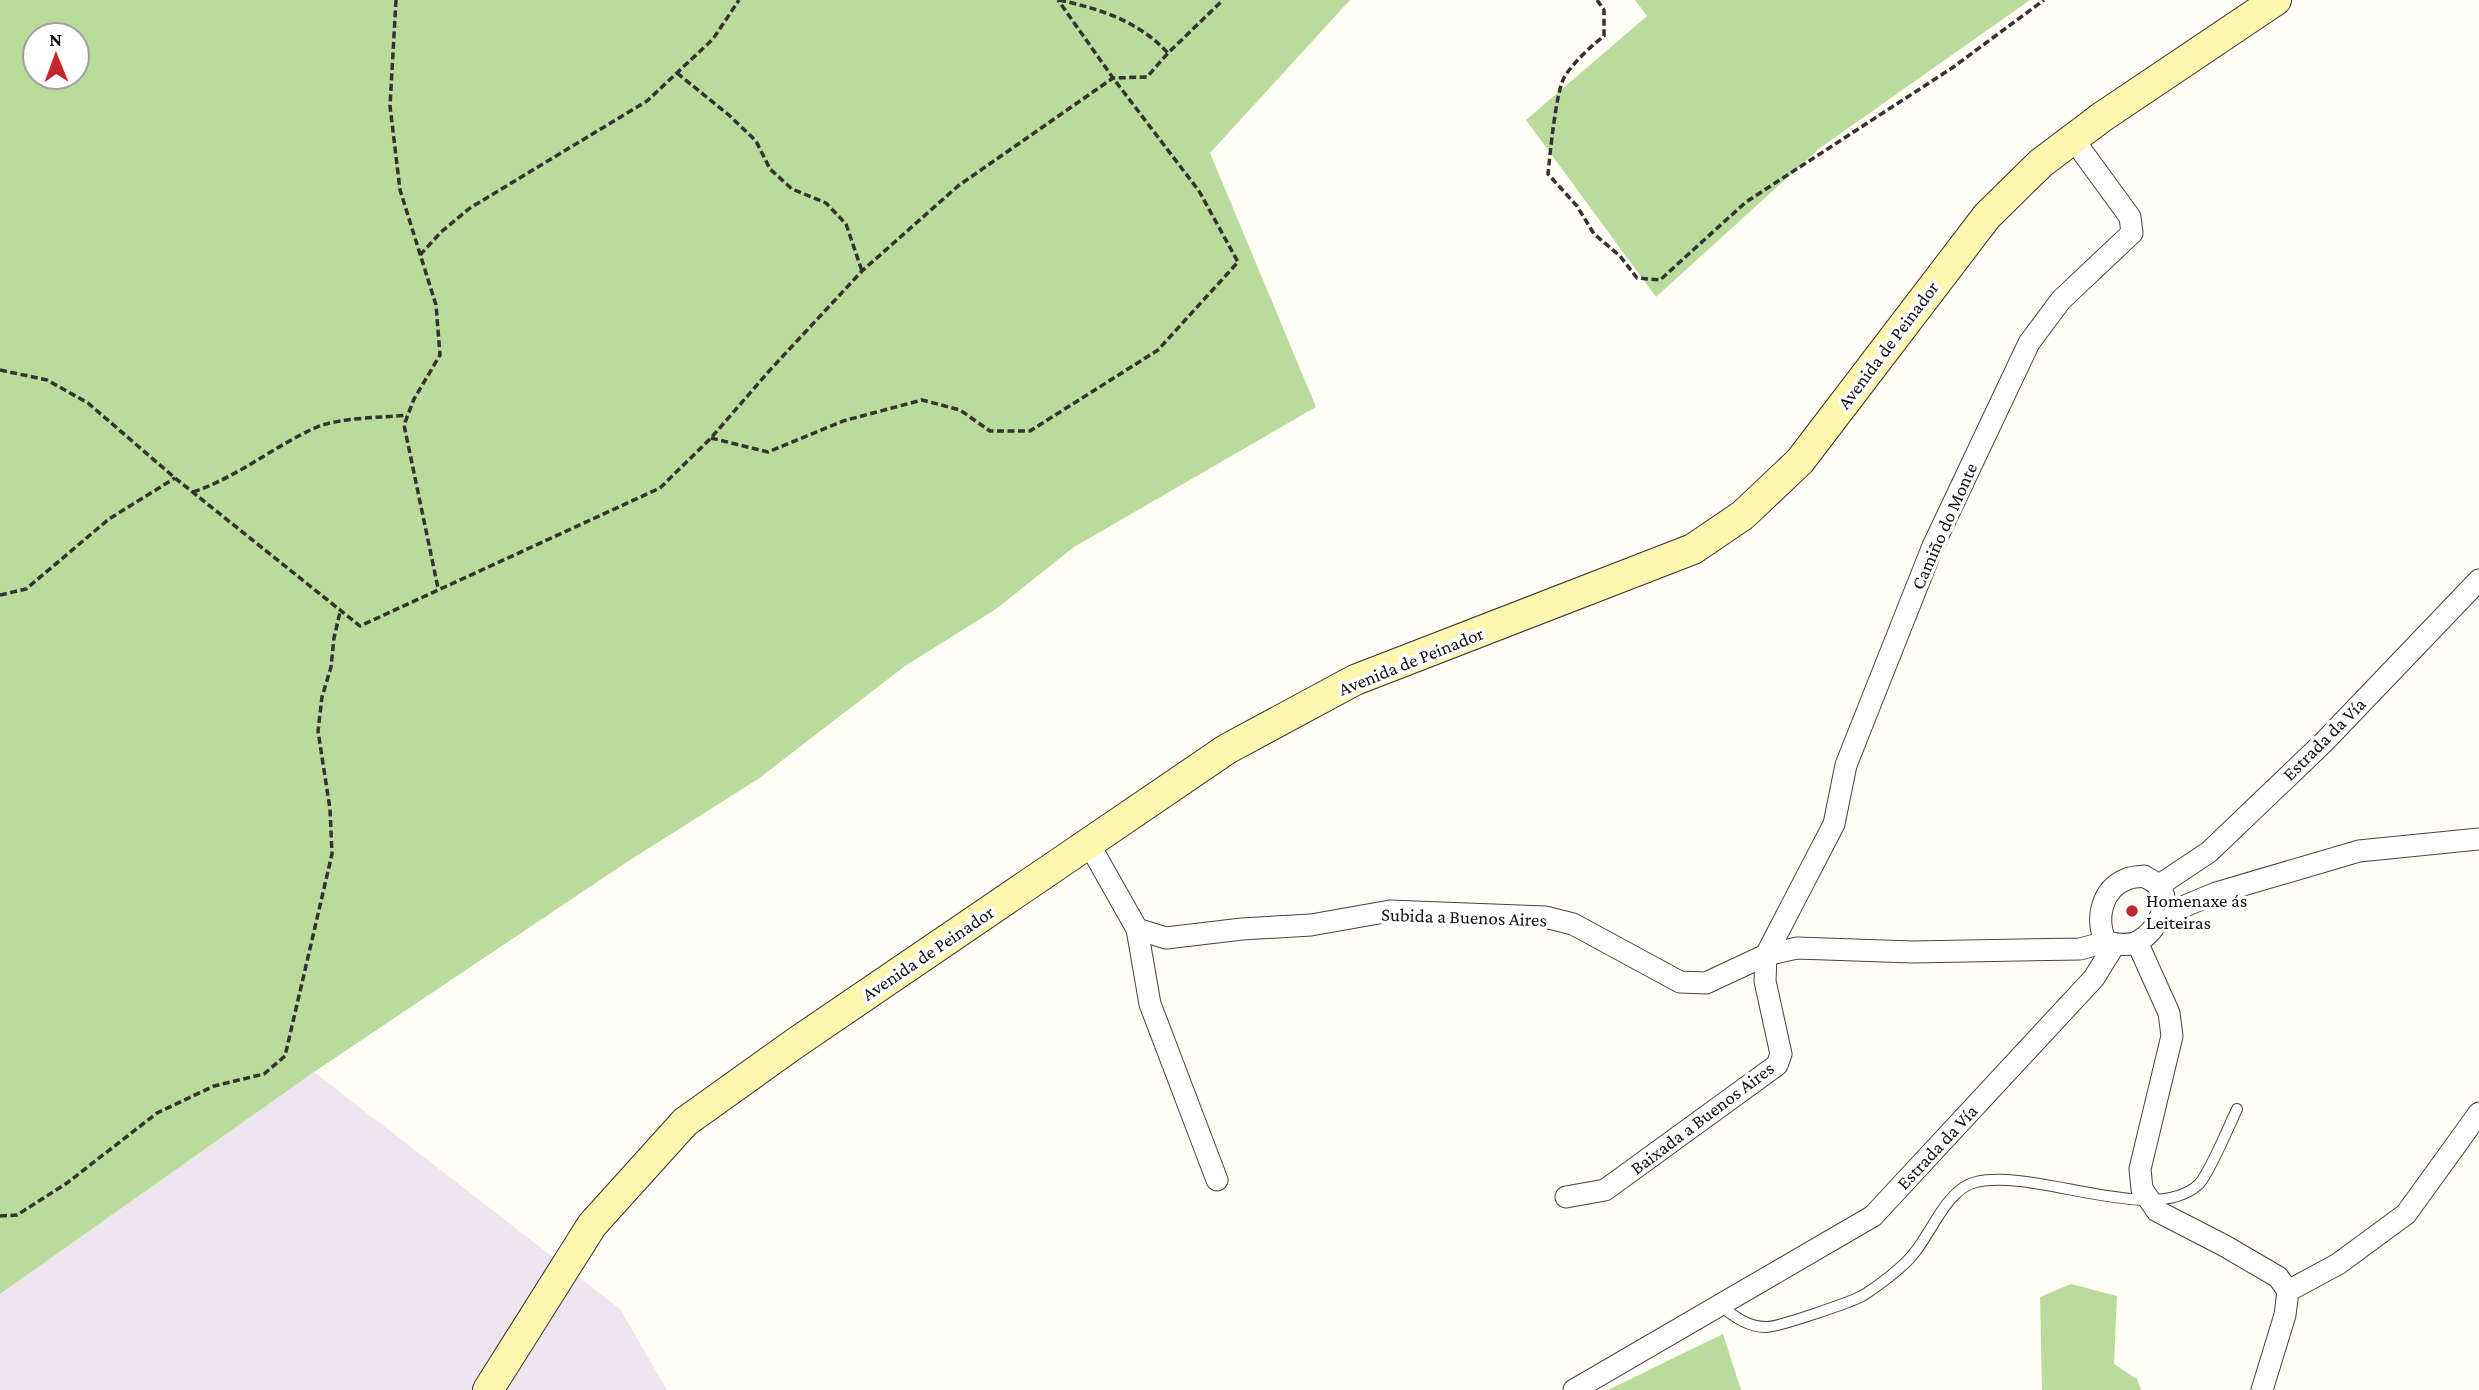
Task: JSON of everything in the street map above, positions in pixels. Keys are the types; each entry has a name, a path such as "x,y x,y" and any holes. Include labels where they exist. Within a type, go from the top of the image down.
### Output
{"street":[{"name":"Avenida de Peinador","path":"488,1390 592,1225 685,1122 794,1044 1227,749 1355,680 1693,549 1743,515 1800,461 1987,216 2040,163 2276,0"},
{"name":"Camiño do Monte","path":"1766,955 1834,824 1846,765 1933,545 2029,343 2061,300 2132,233 2130,217 2073,139"},
{"name":"Estrada da Vía","path":"2158,886 2209,852 2229,833 2324,742 2479,580"},
{"path":"2161,916 2216,893 2359,851 2479,839"},
{"path":"1089,844 1137,929 1150,1004 1217,1180"},
{"path":"2144,876 2158,886 2165,899 2161,916 2137,942 2111,943 2100,929 2101,909 2110,891 2125,879 2144,876"},
{"name":"Subida a Buenos Aires","path":"1137,929 1166,939 1242,929 1311,925 1390,911 1545,917 1573,924 1680,982 1706,982 1766,955 1797,948 1912,952 2068,949 2111,943"},
{"path":"2137,942 2169,1013 2172,1036 2140,1169 2142,1189 2157,1212 2225,1246 2278,1277 2287,1291 2285,1315 2262,1390"},
{"name":"Estrada da Vía","path":"1574,1390 1873,1216 2094,978 2111,943"},
{"name":"Baixada a Buenos Aires","path":"1566,1197 1605,1191 1777,1065 1781,1054 1765,981 1766,955"},
{"path":"2287,1291 2338,1264 2406,1214 2479,1113"}],"lane":[{"path":"1719,1305 1742,1322 1768,1328 1861,1296 1914,1254 1953,1196 1974,1182 2010,1180 2130,1200 2181,1196 2200,1183 2237,1109"}],"path":[{"path":"396,0 390,106 400,190 436,305 439,355 414,399 404,425 439,588"},
{"path":"420,255 441,232 470,208 647,102 713,39 739,0"},
{"path":"1058,0 1087,6 1117,18 1151,36 1168,53"},
{"path":"711,438 768,452 843,421 922,400 960,410 990,431 1030,431 1158,350 1238,262 1199,191 1058,0"},
{"path":"0,370 47,380 88,403 175,478 340,612 360,625 660,488 711,438 862,271 958,186 1113,78 1147,77 1223,0"},
{"path":"1597,0 1604,10 1604,36 1563,77 1552,133 1548,174 1577,206 1594,234 1620,256 1637,278 1660,280 1746,202 1952,68 2044,0"},
{"path":"677,73 756,141 770,169 793,189 826,203 846,224 862,271"},
{"path":"193,492 218,484 318,427 339,422 408,415"},
{"path":"0,595 26,589 109,519 175,478"},
{"path":"0,1216 17,1215 67,1184 157,1113 214,1086 264,1074 285,1056 332,854 330,809 318,731 322,697 331,667 340,612"}],"shaded area":[{"path":"314,1072 620,1309 667,1390 0,1390 0,1294"}],"green space":[{"path":"0,0 1350,0 1210,153 1316,407 1074,547 996,609 905,666 758,779 627,862 314,1072 0,1294"},
{"path":"1635,0 2030,0 1820,148 1656,297 1526,120 1647,16"},
{"path":"2071,1284 2117,1296 2114,1364 2137,1379 2141,1390 2042,1390 2040,1297"},
{"path":"1723,1334 1741,1390 1608,1390"}],"place":[{"name":"Homenaxe ás Leiteiras","path":"2132,911"}]}
